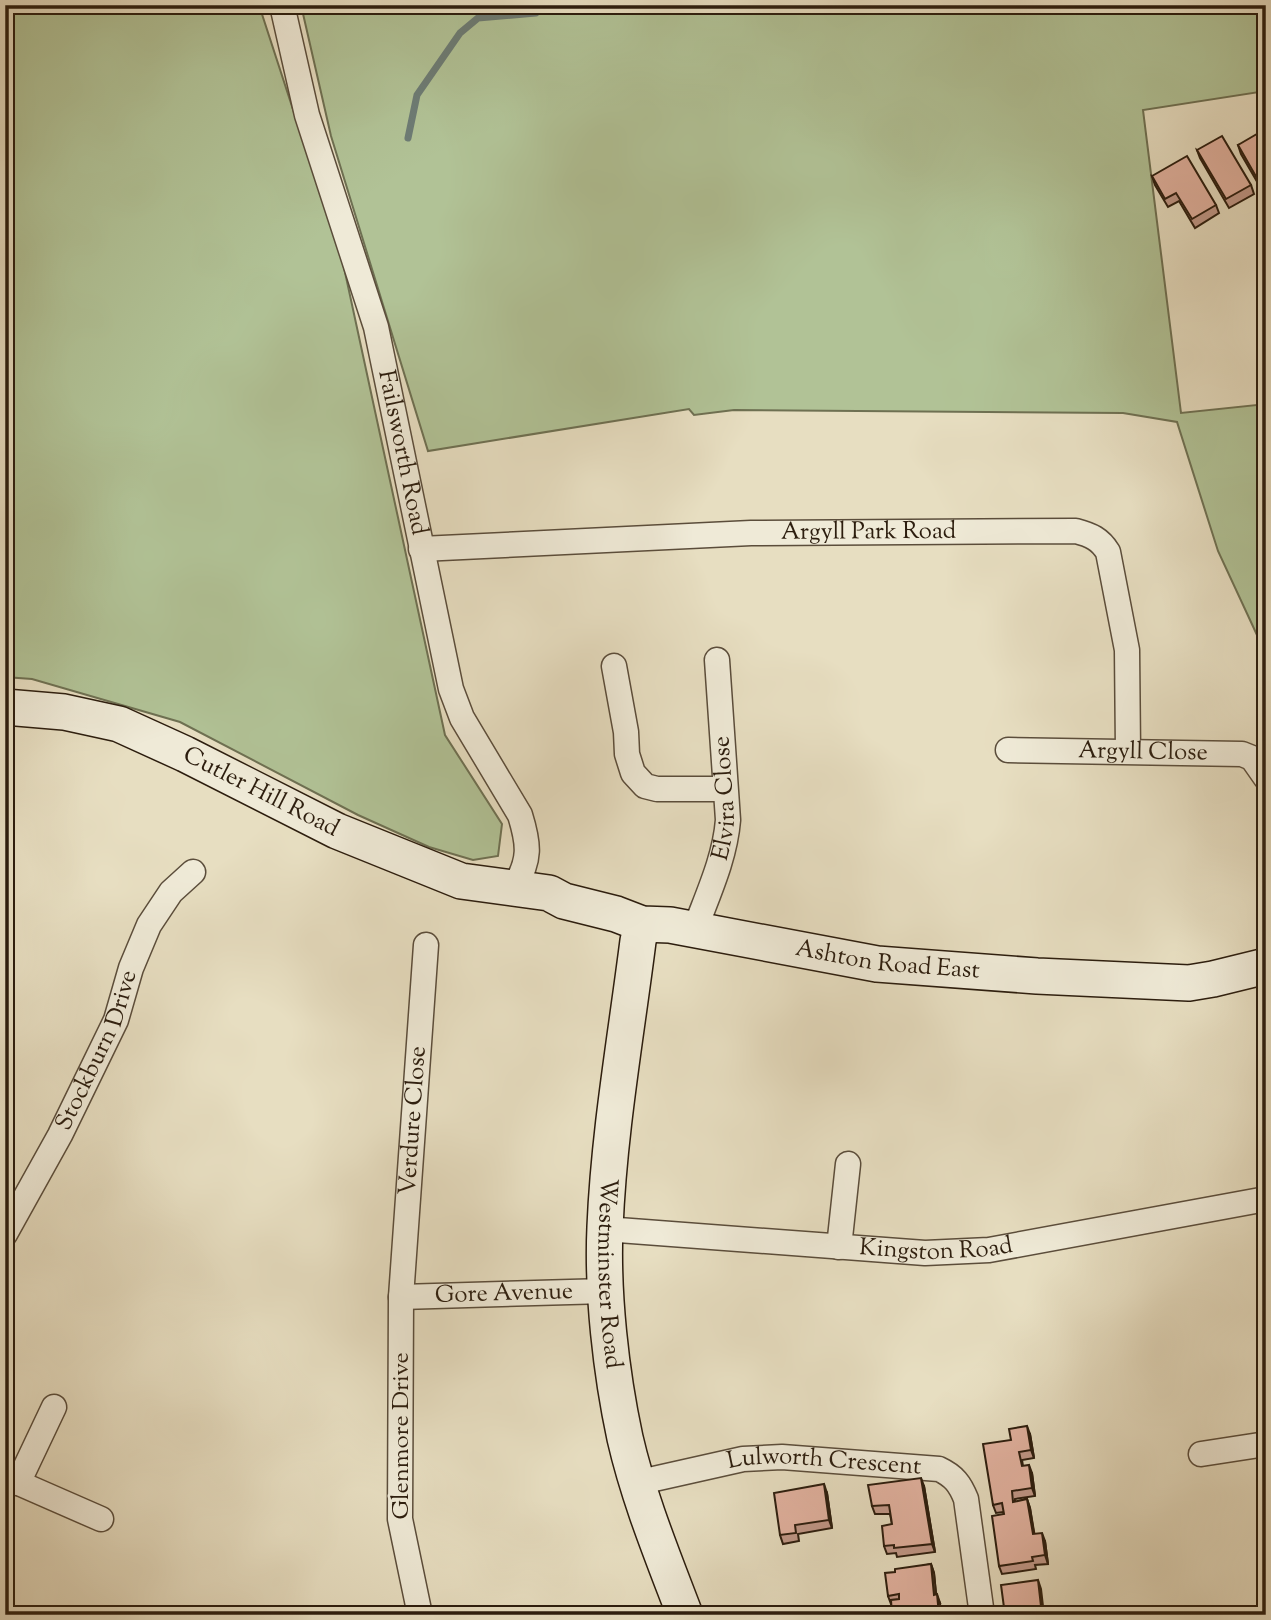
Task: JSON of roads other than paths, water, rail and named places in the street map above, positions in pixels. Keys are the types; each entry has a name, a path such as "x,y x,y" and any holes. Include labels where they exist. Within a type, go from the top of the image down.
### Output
{"street":[{"name":"Failsworth Road","path":"282,5 307,115 376,327 451,689 462,718 520,815 528,843 527,862 514,887"},
{"name":"Argyll Park Road","path":"421,549 751,533 1076,531 1091,535 1102,542 1108,552 1127,650 1128,751"},
{"name":"Elvira Close","path":"695,929 727,839 717,660"},
{"path":"614,666 626,732 627,754 633,773 639,780 645,786 657,789 725,789"},
{"name":"Cutler Hill Road","path":"5,707 64,712 119,724 186,754 337,831 422,868 461,881 514,887"},
{"name":"Argyll Close","path":"1008,750 1242,754 1252,758 1266,778"},
{"name":"Stockburn Drive","path":"5,1234 60,1135 116,1020 131,968 149,925 171,892 193,872"},
{"name":"Ashton Road East","path":"514,887 549,893 564,901 616,914 642,924 695,929 877,964 1024,976 1189,983 1266,966"},
{"name":"Westminster Road","path":"642,924 609,1161 605,1229 606,1291 616,1389 636,1483 685,1615"},
{"name":"Verdure Close","path":"401,1297 426,945"},
{"path":"839,1247 848,1164"},
{"name":"Kingston Road","path":"605,1229 925,1253 989,1250 1266,1199"},
{"name":"Gore Avenue","path":"401,1297 606,1291"},
{"name":"Glenmore Drive","path":"401,1297 400,1519 420,1615"},
{"path":"54,1408 12,1480 101,1520"},
{"path":"1201,1454 1266,1444"},
{"name":"Lulworth Crescent","path":"636,1483 743,1459 782,1457 939,1469 951,1475 961,1485 966,1499 982,1615"}],"waterway":[{"path":"408,138 417,95 460,33 478,18 536,13 544,5"}]}
